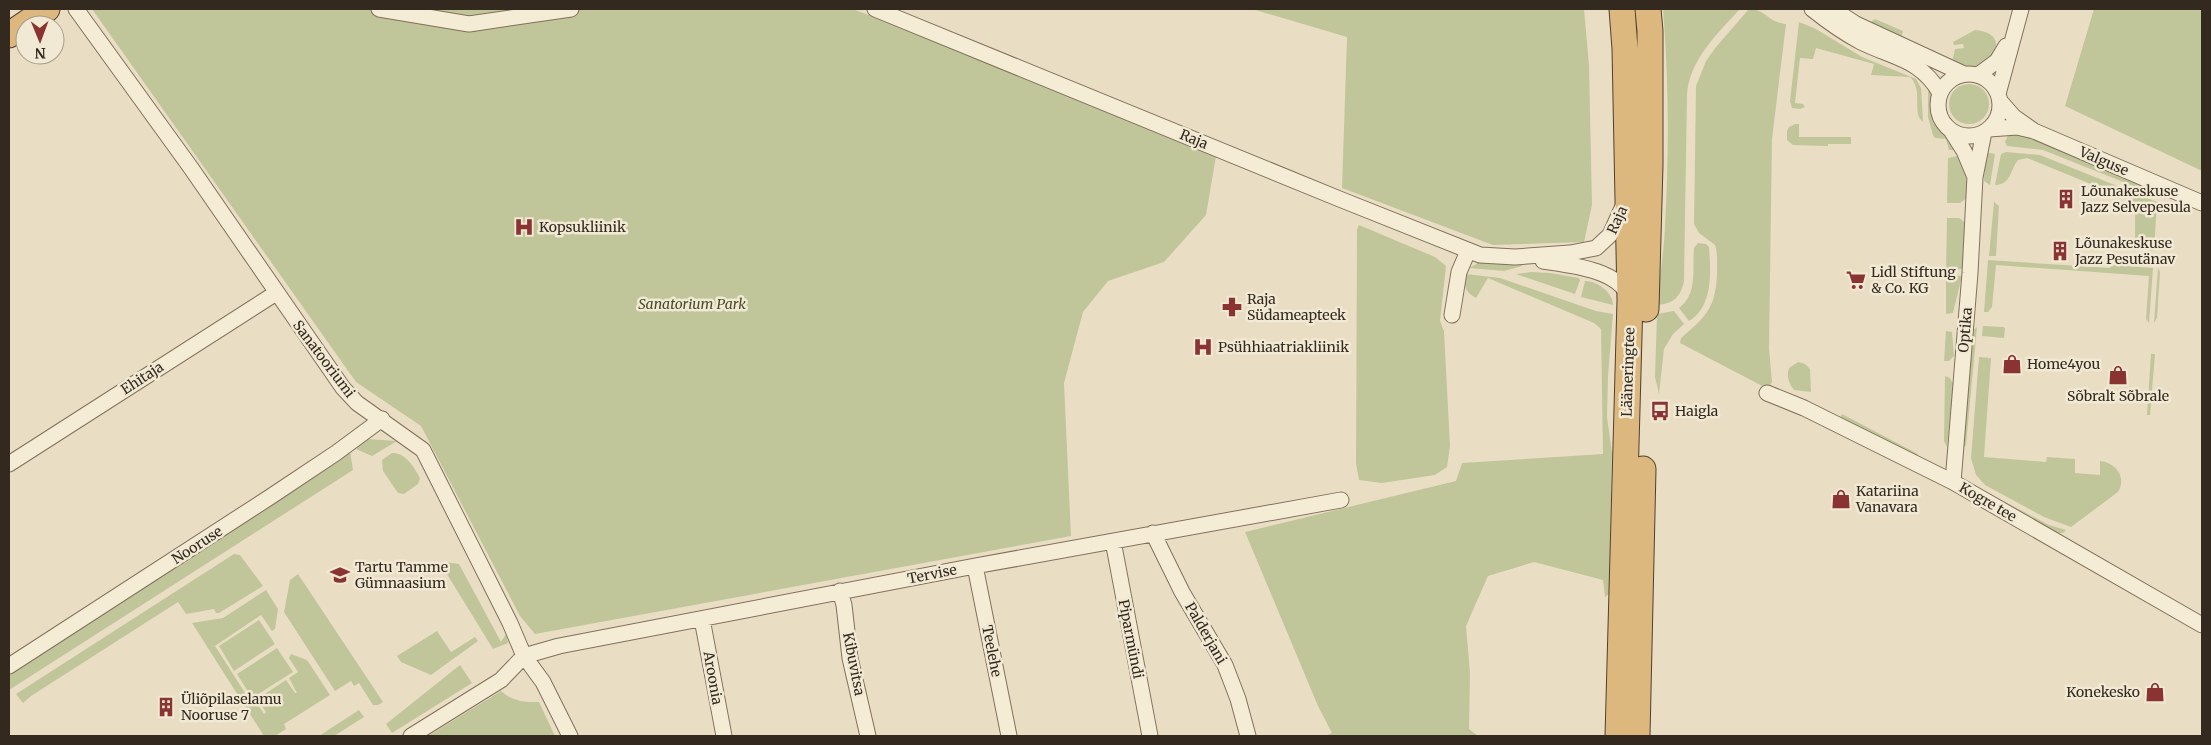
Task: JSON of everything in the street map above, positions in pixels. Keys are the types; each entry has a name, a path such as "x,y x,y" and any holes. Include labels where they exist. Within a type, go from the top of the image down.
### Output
{"highway":[{"path":"9,18 20,9"},
{"path":"9,35 47,9"},
{"name":"Lääneringtee","path":"1618,736 1630,300 1626,49 1622,9"},
{"name":"Lääneringtee","path":"1637,736 1650,165 1650,31 1648,9"}],"street":[{"name":"Sanatooriumi","path":"76,9 191,168 343,388 357,403 423,450 510,623 524,656 543,682 570,736"},
{"path":"379,9 469,24 571,9"},
{"name":"Raja","path":"875,9 1468,251 1486,256 1570,253 1596,248 1610,235 1628,194"},
{"path":"1812,9 1856,39 1922,69 1933,80 1940,93"},
{"path":"1833,9 1865,29 1991,83 1999,98"},
{"path":"2014,32 1997,61 1971,75 1949,80 1940,93 1938,98 1940,118 1952,132 1970,136 1986,131 1998,116 1999,98 2020,9"},
{"name":"Valguse","path":"1999,98 2014,117 2034,131 2202,203"},
{"name":"Valguse","path":"1986,131 2017,128 2034,131"},
{"name":"Optika","path":"1953,482 1970,273 1975,177 1986,131"},
{"name":"Optika","path":"1952,132 1964,151 1975,177"},
{"path":"1452,315 1459,272 1468,251"},
{"name":"Raja","path":"1515,256 1596,271 1621,284 1630,300"},
{"name":"Ehitaja","path":"9,464 276,293"},
{"name":"Kogre tee","path":"1767,392 1804,408 1953,482 2202,624"},
{"name":"Nooruse","path":"9,666 270,498 382,419"},
{"name":"Tervise","path":"524,656 559,646 840,591 1342,500"},
{"name":"Palderjani","path":"1154,533 1182,592 1225,665 1238,699 1248,736"},
{"name":"Piparmündi","path":"1114,541 1150,736"},
{"name":"Teelehe","path":"975,566 1009,736"},
{"name":"Kibuvitsa","path":"840,591 844,605 850,658 868,736"},
{"name":"Aroonia","path":"702,619 724,736"},
{"path":"411,736 501,680 524,656"}],"green space":[{"name":"Sanatorium Park","path":"92,9 852,9 947,43 1216,156 1206,215 1164,262 1108,281 1083,312 1064,383 1071,536 535,634 520,616 421,426 356,382"},
{"path":"1252,9 1584,9 1589,65 1592,205 1584,242 1493,245 1342,188 1347,37"},
{"path":"1663,9 1740,9 1706,48 1693,70 1689,82 1687,95 1684,281 1681,291 1675,299 1668,303 1657,305 1664,236 1667,171 1668,117"},
{"path":"1749,9 1759,11 1775,21 1786,24 1772,139 1769,348 1772,382 1768,389 1680,343 1681,338 1697,324 1712,303 1717,273 1715,245 1699,233 1694,224 1696,86 1706,61"},
{"path":"2094,9 2202,9 2202,171 2065,106"},
{"path":"1875,19 1903,31 1901,38 1869,23"},
{"path":"1799,22 1816,29 1862,57 1916,79 1921,88 1923,122 1918,113 1916,88 1910,77 1871,75 1874,64 1816,48 1813,59 1800,58 1795,103 1803,104 1805,107 1800,109 1792,108 1790,101"},
{"path":"1975,30 1986,32 1993,37 1996,44 1994,55 1979,65 1970,67 1952,62 1955,49 1964,48 1963,44 1954,45 1953,42"},
{"path":"1969,84 1983,90 1989,104 1983,118 1969,124 1955,118 1949,104 1955,90"},
{"path":"1928,87 1935,117 1957,150 1949,150 1946,139 1935,138 1933,135 1928,117"},
{"path":"1799,124 1799,137 1851,137 1851,144 1828,144 1828,146 1793,145 1787,140 1787,131 1789,127"},
{"path":"2009,133 2028,137 2160,193 2166,199 2043,150 2007,146 2005,142"},
{"path":"1985,152 1995,154 1990,185 1984,181"},
{"path":"2006,152 2040,155 2157,202 2154,251 2141,249 2135,244 2135,206 2125,198 2027,158 2018,160 2007,180 1995,185 2001,154"},
{"path":"1962,155 1968,197 1960,203 1947,203 1948,158"},
{"path":"1994,202 1999,206 1996,256 1989,256"},
{"path":"1947,218 1959,218 1966,223 1962,269 1946,271"},
{"path":"1359,225 1435,257 1446,266 1440,321 1444,331 1450,446 1447,467 1435,475 1382,483 1359,480 1356,463 1357,229"},
{"path":"1698,243 1706,244 1709,247 1709,288 1703,307 1689,321 1679,308 1689,296 1692,288 1694,248"},
{"path":"1988,260 2110,268 2111,265 2153,268 2149,323 2146,319 2149,276 1996,265 1992,307 1988,312 1984,312"},
{"path":"1480,262 1522,266 1504,271 1469,268"},
{"path":"2158,268 2160,272 2157,318 2154,323"},
{"path":"1531,272 1550,273 1579,278 1580,280 1575,294 1516,274"},
{"path":"1466,274 1500,278 1596,311 1613,314 1607,417 1612,453 1609,594 1605,597 1603,580 1534,562 1488,576 1466,626 1470,673 1469,729 1478,736 1325,736 1332,733 1318,706 1245,532 1456,481 1462,463 1603,454 1601,329 1594,323 1488,278 1476,298 1466,288"},
{"path":"1951,275 1962,276 1953,313 1946,314 1946,279"},
{"path":"1585,281 1590,281 1604,288 1610,296 1613,305 1581,297"},
{"path":"1674,311 1684,324 1673,334 1664,349 1659,394 1655,377 1657,314"},
{"path":"1983,326 2005,328 2004,338 1982,336"},
{"path":"1977,327 1966,445 1962,449 1972,331"},
{"path":"1946,331 1952,332 1954,356 1949,361 1944,361"},
{"path":"2151,354 2155,354 2150,415 2147,415"},
{"path":"1979,357 1991,358 1984,457 2046,462 2047,457 2075,459 2075,473 2100,475 2100,461 2106,462 2115,468 2120,476 2121,481 2118,492 2071,527 2044,517 1985,485 1976,475 1971,458"},
{"path":"1798,362 1805,364 1810,369 1811,392 1794,390 1789,382 1789,368"},
{"path":"1945,376 1950,378 1953,384 1947,447 1944,441"},
{"path":"1842,414 1918,454 1916,458 1840,418"},
{"path":"367,439 397,441 372,456 356,449"},
{"path":"350,451 353,470 9,690 9,672"},
{"path":"392,453 397,453 405,458 420,478 418,484 404,494 398,493 383,471 382,460"},
{"path":"1986,492 2049,525 2066,530 2063,533 2055,533 1984,495"},
{"path":"234,554 240,555 263,586 219,613 216,613 214,609 186,614 178,602 23,703 16,694"},
{"path":"444,562 459,564 501,642 506,634 508,643 493,649 442,566"},
{"path":"298,574 383,702 373,705 359,683 354,686 351,681 335,691 284,612 290,580"},
{"path":"266,590 278,609 275,629 272,631 261,615 215,646 251,702 255,700 264,714 266,712 257,699 286,680 295,693 297,693 289,678 298,672 289,658 291,654 307,660 330,695 284,724 286,729 275,736 264,736 192,623 223,618"},
{"path":"259,620 275,644 234,671 219,646"},
{"path":"437,631 451,652 475,637 478,641 431,675 401,662 397,656"},
{"path":"277,648 293,672 252,698 237,674"},
{"path":"460,665 472,683 392,733 386,724"},
{"path":"501,691 509,697 518,700 539,702 555,736 428,736"},
{"path":"359,710 364,717 334,736 319,736"}],"place":[{"name":"Lõunakeskuse Jazz Selvepesula","path":"2066,199"},
{"name":"Kopsukliinik","path":"524,227"},
{"name":"Lõunakeskuse Jazz Pesutänav","path":"2060,251"},
{"name":"Lidl Stiftung & Co. KG","path":"1856,280"},
{"name":"Raja Südameapteek","path":"1232,307"},
{"name":"Psühhiaatriakliinik","path":"1203,347"},
{"name":"Home4you","path":"2012,364"},
{"name":"Sõbralt Sõbrale","path":"2118,375"},
{"name":"Haigla","path":"1660,411"},
{"name":"Katariina Vanavara","path":"1841,499"},
{"name":"Tartu Tamme Gümnaasium","path":"340,575"},
{"name":"Konekesko","path":"2155,692"},
{"name":"Üliõpilaselamu Nooruse 7","path":"166,707"}]}
